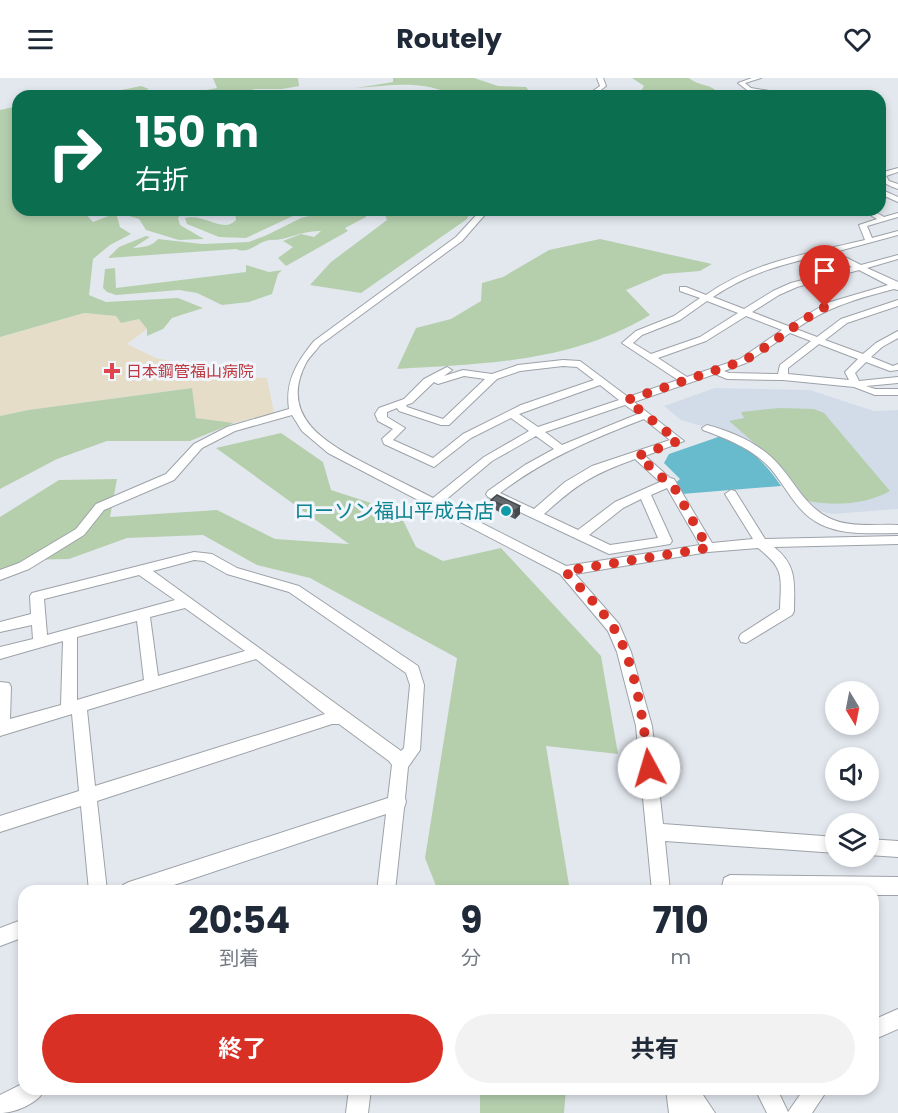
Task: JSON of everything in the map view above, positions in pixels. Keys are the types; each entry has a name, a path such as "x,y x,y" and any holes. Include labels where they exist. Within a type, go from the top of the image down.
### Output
{"street":[{"path":"597,90 603,86 600,78"},
{"path":"756,90 748,89 741,83 758,78"},
{"path":"889,203 898,201"},
{"path":"869,240 863,225 898,215"},
{"path":"480,216 459,239 331,332 308,352 296,375 293,398 295,411 306,429 332,451 565,571 609,622 624,652 644,726 660,885"},
{"path":"877,216 883,219"},
{"path":"685,380 627,342 639,333 677,318 730,282 766,266 898,233"},
{"path":"828,251 897,286"},
{"path":"650,358 703,339 776,293 794,285 898,257"},
{"path":"434,503 488,459 536,432 716,371 761,351 808,316 825,307 897,286"},
{"path":"683,290 892,369 898,368"},
{"path":"783,377 783,367 844,321 898,303"},
{"path":"898,334 879,345 850,372 860,389 898,392"},
{"path":"445,423 494,377 518,368 563,363 580,364 678,441 596,470 569,485 536,514"},
{"path":"447,370 428,381 404,402 404,409 445,423 447,427 467,436"},
{"path":"716,371 727,376 783,377 855,384 898,380"},
{"path":"494,377 463,372 432,383 418,399 383,410 380,414 382,419 400,428 387,439 388,442 434,463 467,436 525,407 602,381"},
{"path":"0,575 24,566 80,532 100,507 170,477 198,446 231,429 295,411"},
{"path":"513,415 560,447"},
{"path":"645,494 666,541 609,550 492,494 529,465 560,447 646,415"},
{"path":"707,428 736,437 773,465 808,512 826,522 842,526 898,529"},
{"path":"638,456 669,482 708,548"},
{"path":"579,536 619,505 669,482"},
{"path":"731,494 761,543 776,555 788,573 787,611 746,638"},
{"path":"565,571 708,548 761,543 898,540"},
{"path":"40,642 37,596 194,556 207,557 232,571 294,589 413,670 417,685 412,750 400,764"},
{"path":"141,569 395,756 400,764 398,802 387,885"},
{"path":"0,653 188,602"},
{"path":"143,614 152,684"},
{"path":"0,627 38,618"},
{"path":"70,634 74,707 89,794 97,885"},
{"path":"4,687 1,728 258,653"},
{"path":"0,824 332,718 342,718"},
{"path":"153,885 398,802"},
{"path":"656,832 825,844"},
{"path":"879,848 898,849"},
{"path":"729,885 749,885"},
{"path":"879,886 898,886"},
{"path":"0,938 18,930"},
{"path":"879,1027 898,1019"},
{"path":"0,1107 23,1095"},
{"path":"357,1113 359,1095"},
{"path":"678,1095 680,1113"},
{"path":"690,1095 705,1113"},
{"path":"769,1095 778,1113"},
{"path":"799,1113 812,1095"}],"shaded area":[{"name":"日本鋼管福山病院","path":"84,313 116,316 121,323 139,319 147,329 127,344 156,358 200,367 226,367 223,376 267,378 274,413 234,423 196,418 191,388 28,410 0,416 0,337"},
{"path":"715,388 810,390 874,411 898,410 898,509 832,514 819,511 805,503 739,437 681,420 664,406"}],"green space":[{"path":"213,78 298,78 299,86 282,89 206,90 217,88"},
{"path":"393,78 474,78 498,86 526,87 528,90 440,90 414,85 356,88 393,82"},
{"path":"632,78 689,78 715,90 642,90 644,86"},
{"path":"141,86 149,89 146,90 122,90"},
{"path":"12,107 12,216 88,216 93,222 108,216 117,216 120,227 131,234 110,245 93,259 89,295 106,302 178,298 203,308 172,318 163,329 147,336 147,329 139,319 121,323 116,316 84,313 0,337 0,110"},
{"path":"129,216 180,216 180,225 204,239 179,240 146,230 139,219"},
{"path":"236,216 293,216 246,238 219,237 187,224 185,218 200,218 225,225 236,220"},
{"path":"366,216 345,228 348,231 286,266 278,258 293,247 283,241 301,234 314,237 321,231 308,232 266,241 245,250 108,258 119,247 146,236 150,237 133,248 150,245 158,239 202,244 249,242 301,218"},
{"path":"385,216 468,216 361,293 310,285 331,262 387,220"},
{"path":"600,239 712,264 700,271 664,274 626,290 650,315 620,331 590,343 528,358 397,369 416,328 451,319 481,301 482,283 503,277 549,250"},
{"path":"246,265 269,272 282,270 278,274 272,294 249,302 222,305 197,293 179,290 116,295 103,288 105,269 115,268 116,288 246,272"},
{"path":"192,388 196,418 234,423 190,441 107,441 57,459 0,489 0,416 28,410"},
{"path":"779,408 814,409 824,413 890,491 860,502 829,504 808,501 783,468 729,421 744,418 741,412"},
{"path":"281,433 323,462 331,490 399,512 416,547 443,561 501,548 601,656 618,754 546,746 569,885 436,885 425,858 457,658 310,578 257,565 203,535 127,538 69,559 25,560 0,573 0,517 59,480 117,479 110,517 217,510 275,539 349,544 216,448"},
{"path":"480,1095 566,1095 564,1113 480,1113"}],"water":[{"path":"721,436 755,455 781,486 682,494 674,484 680,479 664,463 669,454"}],"building":[{"path":"497,495 520,506 515,511 491,500"}],"place":[{"name":"日本鋼管福山病院","path":"112,371"},
{"name":"ローソン福山平成台店","path":"506,511"}],"route":[{"path":"649,768 644,726 635,686 614,628 565,571 708,548 675,489 638,456 678,441 627,400 743,361 761,351 808,316 825,307"}]}
